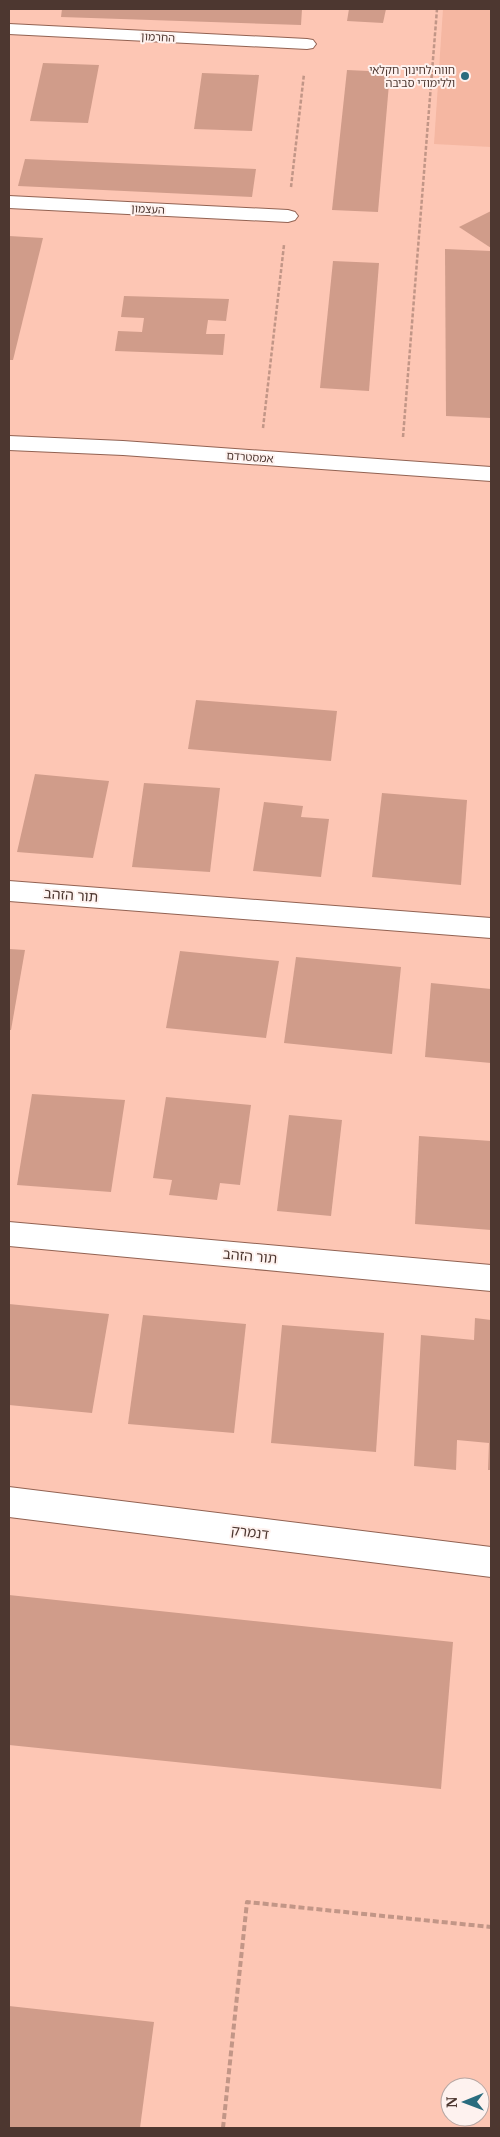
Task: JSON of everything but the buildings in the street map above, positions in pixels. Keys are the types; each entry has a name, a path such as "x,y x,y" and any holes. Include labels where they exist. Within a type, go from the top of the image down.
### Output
{"street":[{"name":"החרמון","path":"9,29 307,44"},
{"name":"העצמון","path":"9,202 288,216"},
{"name":"אמסטרדם","path":"9,443 123,448 491,474"},
{"name":"תור הזהב","path":"9,891 491,928"},
{"name":"תור הזהב","path":"9,1234 491,1278"},
{"name":"דנמרק","path":"9,1502 491,1562"}],"path":[{"path":"401,467 437,9"},
{"path":"260,457 307,44"},
{"path":"223,2128 247,1902 491,1927"}],"shaded area":[{"name":"חווה לחינוך חקלאי וללימודי סביבה","path":"443,9 491,9 491,147 434,144"}],"place":[{"name":"חווה לחינוך חקלאי וללימודי סביבה","path":"465,76"}]}
